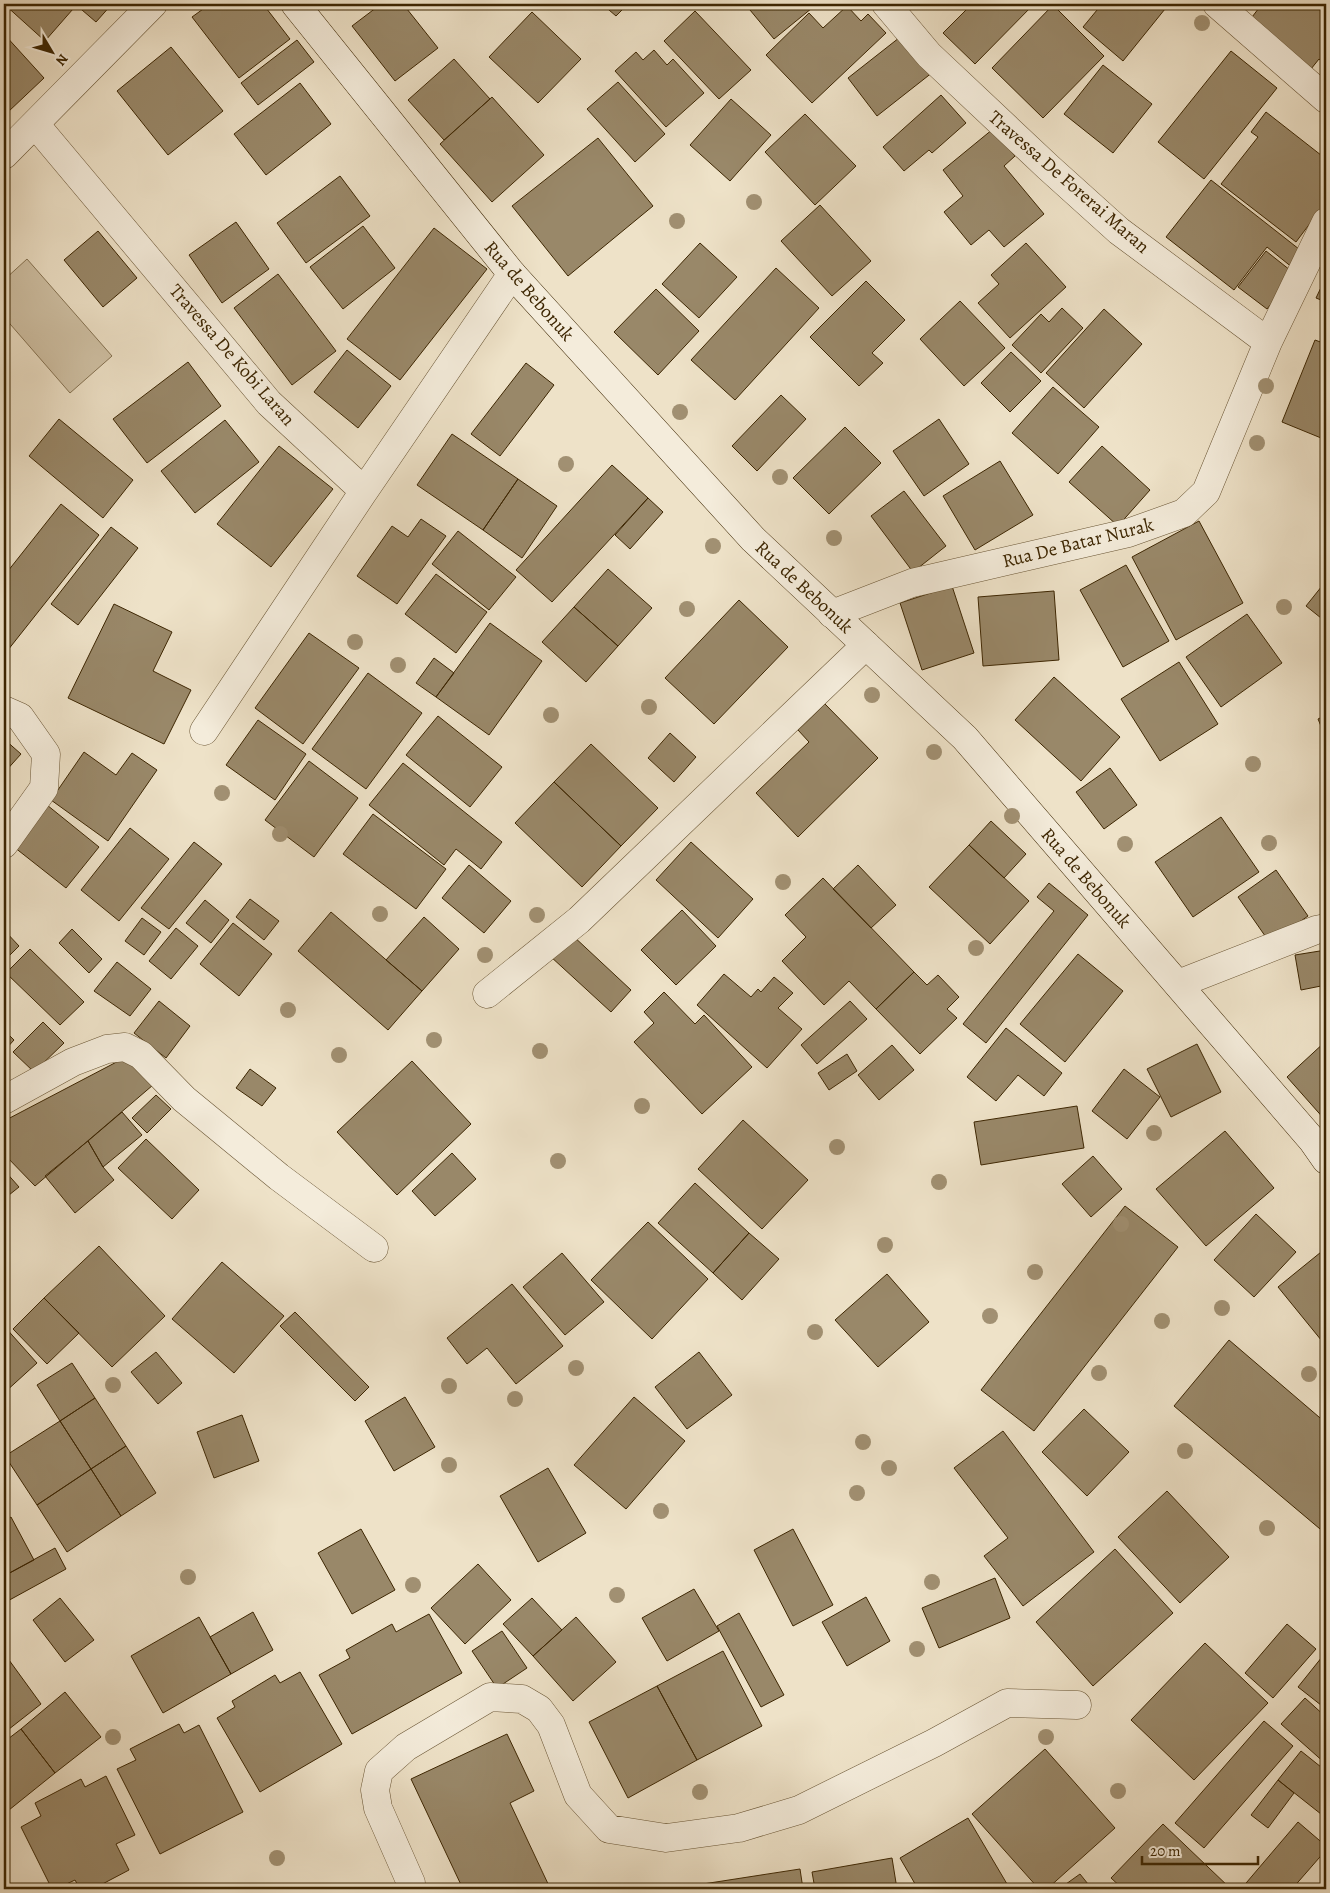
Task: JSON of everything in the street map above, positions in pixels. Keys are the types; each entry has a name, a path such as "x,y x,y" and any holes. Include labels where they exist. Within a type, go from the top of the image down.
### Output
{"street":[{"path":"4,155 153,4"},
{"name":"Rua de Bebonuk","path":"295,4 512,274 753,539 965,738 1312,1140 1326,1160"},
{"name":"Travessa De Forerai Maran","path":"886,4 929,55 1048,168 1120,230 1268,342"},
{"path":"1217,4 1326,99"},
{"name":"Travessa De Kobi Laran","path":"35,124 269,403 364,491"},
{"name":"Rua De Batar Nurak","path":"832,614 912,583 1128,533 1184,513 1206,492 1268,342 1326,222"},
{"path":"204,731 512,274"},
{"path":"487,994 579,920 866,645"},
{"path":"4,710 20,717 46,754 44,788 4,844"},
{"path":"1178,984 1316,930 1326,928"},
{"path":"4,1100 73,1062 107,1049 125,1047 141,1055 184,1099 279,1178 374,1248"},
{"path":"411,1889 411,1883 378,1808 375,1790 379,1771 406,1747 490,1697 522,1699 539,1709 551,1725 578,1795 609,1829 666,1838 740,1828 799,1810 934,1743 1007,1703 1077,1705"}],"shaded area":[{"path":"27,259 112,356 70,393 4,317 4,280"}],"building":[{"path":"4,4 67,4 73,9 45,41"},
{"path":"75,4 112,4 96,22"},
{"path":"210,4 263,4 290,39 239,78 192,17"},
{"path":"381,4 403,4 438,48 395,81 352,26"},
{"path":"602,4 628,4 616,16"},
{"path":"745,4 817,4 774,39"},
{"path":"972,4 1034,4 975,64 943,33"},
{"path":"1102,4 1159,4 1165,9 1123,61 1083,27"},
{"path":"1262,4 1326,4 1326,13 1321,20 1326,24 1326,65 1319,59 1311,69 1249,21"},
{"path":"1053,5 1104,56 1043,118 992,68"},
{"path":"847,6 861,21 868,14 886,33 812,103 766,55 809,13 823,28"},
{"path":"695,11 751,70 719,99 664,41"},
{"path":"532,12 581,59 538,103 489,57"},
{"path":"4,34 44,78 8,112 4,107"},
{"path":"904,34 933,72 877,116 848,78"},
{"path":"297,40 314,62 258,105 241,83"},
{"path":"171,47 223,111 168,155 117,91"},
{"path":"654,50 667,65 673,59 704,93 666,127 615,71 636,52 643,60"},
{"path":"1231,51 1277,88 1204,179 1158,142"},
{"path":"454,59 490,99 444,140 408,100"},
{"path":"1103,65 1152,104 1113,153 1064,114"},
{"path":"618,82 665,134 635,162 587,109"},
{"path":"300,83 331,124 266,175 234,134"},
{"path":"941,95 966,123 932,153 929,150 904,171 883,147"},
{"path":"492,97 544,155 492,202 440,144"},
{"path":"731,99 771,135 730,181 690,145"},
{"path":"1266,112 1326,159 1326,202 1296,242 1221,184 1258,137 1251,132"},
{"path":"805,114 856,166 815,205 765,152"},
{"path":"993,129 1015,156 1004,166 1044,214 1004,247 989,230 971,245 944,212 963,196 943,170"},
{"path":"598,138 653,206 568,276 512,206"},
{"path":"340,176 370,216 306,263 277,223"},
{"path":"1211,180 1304,253 1293,268 1267,247 1234,290 1166,237"},
{"path":"820,205 871,261 832,296 781,241"},
{"path":"236,222 269,269 222,303 189,255"},
{"path":"363,226 395,268 343,309 310,267"},
{"path":"434,228 487,269 400,380 347,339"},
{"path":"98,231 137,278 103,307 64,260"},
{"path":"700,243 737,277 699,318 662,284"},
{"path":"1026,243 1066,287 1010,338 978,303 999,284 991,275"},
{"path":"1266,251 1295,274 1267,309 1238,287"},
{"path":"776,268 819,308 735,400 691,360"},
{"path":"278,274 336,351 292,385 234,308"},
{"path":"1326,277 1326,302 1316,298"},
{"path":"866,281 905,320 872,353 883,363 859,386 810,337"},
{"path":"656,289 699,331 658,375 614,332"},
{"path":"960,301 1005,348 964,386 920,339"},
{"path":"1062,308 1083,328 1041,373 1012,345 1041,314 1049,322"},
{"path":"1104,309 1142,344 1084,408 1046,373"},
{"path":"1315,340 1326,344 1326,440 1282,422"},
{"path":"347,350 391,386 358,428 314,392"},
{"path":"1011,352 1041,381 1010,412 981,383"},
{"path":"188,362 221,406 147,463 113,419"},
{"path":"526,363 554,385 500,456 471,434"},
{"path":"1053,387 1099,427 1058,474 1012,433"},
{"path":"781,395 806,419 757,471 732,446"},
{"path":"59,419 133,480 103,518 29,456"},
{"path":"939,419 969,464 924,496 893,451"},
{"path":"225,420 259,462 195,513 161,471"},
{"path":"845,427 881,463 829,514 793,478"},
{"path":"452,434 518,479 483,530 417,485"},
{"path":"279,446 333,489 271,567 217,524"},
{"path":"1102,446 1150,490 1118,526 1069,482"},
{"path":"1000,461 1033,515 975,550 943,496"},
{"path":"612,465 648,498 552,602 516,570"},
{"path":"518,479 557,506 522,558 483,530"},
{"path":"904,491 946,546 913,572 871,516"},
{"path":"648,498 663,512 630,549 615,535"},
{"path":"61,504 99,535 4,655 4,576"},
{"path":"421,519 446,536 397,604 357,576 392,526 408,537"},
{"path":"1199,521 1243,603 1176,640 1132,557"},
{"path":"111,527 138,548 78,625 51,604"},
{"path":"458,531 516,577 489,610 432,564"},
{"path":"1126,565 1169,641 1123,667 1080,590"},
{"path":"608,569 652,608 618,646 574,607"},
{"path":"436,574 487,612 456,653 405,614"},
{"path":"1326,581 1326,622 1306,606"},
{"path":"952,586 974,653 922,670 900,603"},
{"path":"1054,591 1059,660 983,666 978,597"},
{"path":"739,600 788,647 714,724 665,678"},
{"path":"114,604 172,632 153,671 191,690 164,744 68,698"},
{"path":"574,607 618,646 586,682 542,642"},
{"path":"1247,614 1282,663 1221,707 1186,657"},
{"path":"490,623 542,661 489,735 436,697"},
{"path":"309,633 359,668 303,744 255,708"},
{"path":"434,658 454,673 436,697 416,683"},
{"path":"1179,662 1218,724 1160,761 1121,699"},
{"path":"368,673 422,713 366,789 312,749"},
{"path":"1054,677 1120,737 1081,781 1015,720"},
{"path":"825,704 878,758 798,837 756,793 809,742 798,730"},
{"path":"1326,715 1326,738 1318,719"},
{"path":"438,716 502,767 470,807 406,755"},
{"path":"258,720 306,754 275,800 226,765"},
{"path":"670,733 696,757 674,782 648,758"},
{"path":"4,739 21,754 4,773"},
{"path":"591,744 658,808 621,846 554,782"},
{"path":"84,752 116,775 132,753 157,770 108,841 51,800"},
{"path":"309,761 358,798 314,857 265,820"},
{"path":"403,763 502,842 481,869 456,849 444,865 369,805"},
{"path":"1110,768 1137,805 1104,829 1076,792"},
{"path":"554,782 621,846 582,887 515,823"},
{"path":"47,805 99,847 66,888 14,847"},
{"path":"373,814 446,869 416,909 343,854"},
{"path":"1221,817 1259,872 1193,917 1155,862"},
{"path":"991,821 1026,854 1004,878 969,845"},
{"path":"130,828 169,859 119,921 81,890"},
{"path":"194,842 222,864 169,929 141,908"},
{"path":"691,842 753,899 718,938 656,880"},
{"path":"969,845 1029,901 990,944 929,887"},
{"path":"469,865 511,901 484,933 442,898"},
{"path":"858,865 896,905 871,928 833,889"},
{"path":"1276,870 1308,916 1270,943 1238,897"},
{"path":"823,878 914,972 876,1009 849,981 824,1005 782,961 806,937 785,915"},
{"path":"1049,883 1088,915 986,1043 963,1024 1054,911 1037,897"},
{"path":"250,899 279,921 264,940 236,917"},
{"path":"205,900 229,920 211,943 186,923"},
{"path":"682,910 716,946 676,985 641,950"},
{"path":"331,912 422,991 388,1030 298,951"},
{"path":"424,917 459,949 422,991 386,960"},
{"path":"142,918 161,932 144,955 125,941"},
{"path":"233,923 272,954 239,996 200,964"},
{"path":"176,928 198,946 171,979 149,961"},
{"path":"72,929 102,959 89,973 59,943"},
{"path":"4,930 19,946 4,961"},
{"path":"571,934 631,990 611,1012 550,956"},
{"path":"30,949 84,1002 60,1025 6,973"},
{"path":"1326,950 1326,985 1301,990 1295,955"},
{"path":"1078,954 1123,991 1065,1062 1020,1024"},
{"path":"117,962 151,989 130,1016 94,991"},
{"path":"914,972 927,985 938,975 959,997 947,1009 957,1018 920,1054 876,1009"},
{"path":"724,974 751,997 758,989 761,992 774,977 793,993 778,1008 802,1029 767,1068 697,1005"},
{"path":"664,992 695,1024 704,1015 752,1067 702,1114 634,1042 654,1023 644,1012"},
{"path":"159,1001 190,1026 166,1058 134,1033"},
{"path":"850,1001 867,1019 817,1064 801,1045"},
{"path":"43,1022 64,1043 34,1072 13,1052"},
{"path":"1006,1028 1062,1073 1044,1096 1018,1075 996,1101 967,1077"},
{"path":"4,1030 14,1040 4,1051"},
{"path":"1326,1041 1326,1121 1287,1077"},
{"path":"1197,1044 1221,1092 1171,1117 1147,1069"},
{"path":"892,1045 914,1070 879,1100 858,1075"},
{"path":"847,1054 857,1071 829,1090 818,1073"},
{"path":"128,1056 153,1085 35,1186 4,1154 4,1121"},
{"path":"412,1061 471,1124 397,1195 337,1132"},
{"path":"250,1069 276,1088 262,1106 236,1088"},
{"path":"1124,1069 1160,1097 1127,1139 1092,1111"},
{"path":"156,1095 171,1109 147,1133 132,1118"},
{"path":"1077,1106 1084,1148 981,1165 974,1122"},
{"path":"122,1112 142,1135 103,1167 88,1141"},
{"path":"743,1120 808,1180 762,1229 698,1169"},
{"path":"1225,1131 1274,1188 1206,1246 1156,1189"},
{"path":"146,1139 199,1190 172,1219 118,1168"},
{"path":"88,1141 103,1167 114,1180 75,1213 45,1176"},
{"path":"452,1153 476,1179 435,1216 412,1191"},
{"path":"1093,1156 1122,1189 1091,1217 1062,1184"},
{"path":"4,1170 19,1187 4,1199"},
{"path":"695,1183 749,1233 713,1273 658,1223"},
{"path":"1125,1206 1178,1247 1034,1431 981,1390"},
{"path":"1256,1214 1296,1252 1254,1297 1214,1260"},
{"path":"648,1222 708,1279 652,1339 591,1280"},
{"path":"749,1233 779,1259 742,1300 713,1273"},
{"path":"99,1246 165,1316 112,1367 44,1298"},
{"path":"1326,1248 1326,1346 1278,1287"},
{"path":"562,1253 604,1302 565,1335 523,1287"},
{"path":"222,1262 284,1316 234,1373 172,1319"},
{"path":"887,1274 929,1322 878,1367 835,1320"},
{"path":"512,1284 563,1346 516,1384 487,1348 467,1364 447,1338"},
{"path":"44,1298 79,1333 47,1364 13,1329"},
{"path":"295,1312 369,1387 355,1401 280,1326"},
{"path":"4,1326 37,1363 4,1393"},
{"path":"1229,1340 1326,1423 1326,1534 1174,1406"},
{"path":"156,1352 182,1383 158,1404 131,1372"},
{"path":"699,1352 732,1395 687,1429 655,1387"},
{"path":"72,1363 95,1398 60,1421 37,1385"},
{"path":"405,1397 435,1447 394,1471 365,1421"},
{"path":"634,1397 685,1441 626,1509 574,1465"},
{"path":"95,1398 126,1446 91,1469 60,1421"},
{"path":"1084,1409 1129,1452 1087,1496 1042,1452"},
{"path":"242,1415 259,1461 214,1478 197,1432"},
{"path":"60,1421 91,1469 37,1505 5,1456"},
{"path":"1003,1431 1094,1552 1023,1606 984,1556 1008,1538 954,1468"},
{"path":"126,1446 156,1493 121,1516 91,1469"},
{"path":"548,1468 586,1533 538,1562 500,1496"},
{"path":"91,1469 121,1516 67,1552 37,1505"},
{"path":"1167,1491 1229,1557 1180,1603 1118,1537"},
{"path":"11,1517 34,1560 4,1576 4,1521"},
{"path":"361,1529 395,1590 352,1614 318,1553"},
{"path":"793,1529 833,1605 793,1626 754,1550"},
{"path":"55,1548 66,1569 4,1603 4,1576"},
{"path":"1115,1549 1173,1613 1093,1686 1036,1622"},
{"path":"478,1564 511,1600 465,1644 431,1608"},
{"path":"995,1578 1010,1618 939,1648 922,1608"},
{"path":"694,1589 719,1631 667,1661 642,1618"},
{"path":"866,1597 890,1641 847,1666 822,1622"},
{"path":"60,1598 94,1640 65,1662 33,1620"},
{"path":"532,1598 562,1630 533,1656 503,1624"},
{"path":"253,1612 273,1650 231,1674 210,1637"},
{"path":"739,1613 784,1695 761,1707 717,1626"},
{"path":"429,1614 462,1673 352,1734 319,1675 350,1658 346,1650 392,1624 396,1632"},
{"path":"199,1617 231,1674 163,1713 131,1656"},
{"path":"576,1617 616,1662 573,1701 533,1656"},
{"path":"1287,1624 1316,1649 1273,1698 1245,1673"},
{"path":"502,1631 527,1668 497,1688 472,1651"},
{"path":"1205,1643 1268,1703 1194,1780 1131,1720"},
{"path":"723,1651 762,1726 697,1760 657,1686"},
{"path":"1326,1652 1326,1709 1298,1687"},
{"path":"9,1660 41,1704 4,1733 4,1664"},
{"path":"300,1672 342,1744 260,1792 217,1718 235,1707 232,1701 275,1675 280,1683"},
{"path":"657,1686 697,1760 628,1798 589,1722"},
{"path":"65,1692 101,1737 55,1773 21,1729"},
{"path":"1305,1698 1326,1717 1326,1764 1281,1724"},
{"path":"1264,1721 1293,1746 1204,1848 1175,1823"},
{"path":"179,1724 184,1733 199,1725 243,1812 160,1854 117,1769 136,1760 130,1749"},
{"path":"21,1729 55,1773 9,1810 4,1804 4,1742"},
{"path":"507,1734 534,1791 510,1803 550,1888 463,1889 411,1779"},
{"path":"1045,1749 1115,1828 1047,1889 1039,1889 972,1814"},
{"path":"1301,1751 1326,1771 1326,1818 1278,1780"},
{"path":"106,1776 135,1835 116,1844 129,1870 93,1889 80,1889 75,1880 52,1889 21,1827 41,1816 35,1803 81,1779 85,1787"},
{"path":"1278,1780 1294,1793 1268,1828 1251,1815"},
{"path":"968,1818 1010,1889 918,1889 900,1858"},
{"path":"1298,1822 1326,1846 1326,1850 1292,1889 1241,1889"},
{"path":"1163,1824 1231,1889 1123,1889 1111,1878"},
{"path":"892,1858 897,1889 815,1889 812,1872"},
{"path":"800,1869 803,1889 704,1889 703,1884"},
{"path":"1080,1874 1092,1889 1059,1889"}]}
